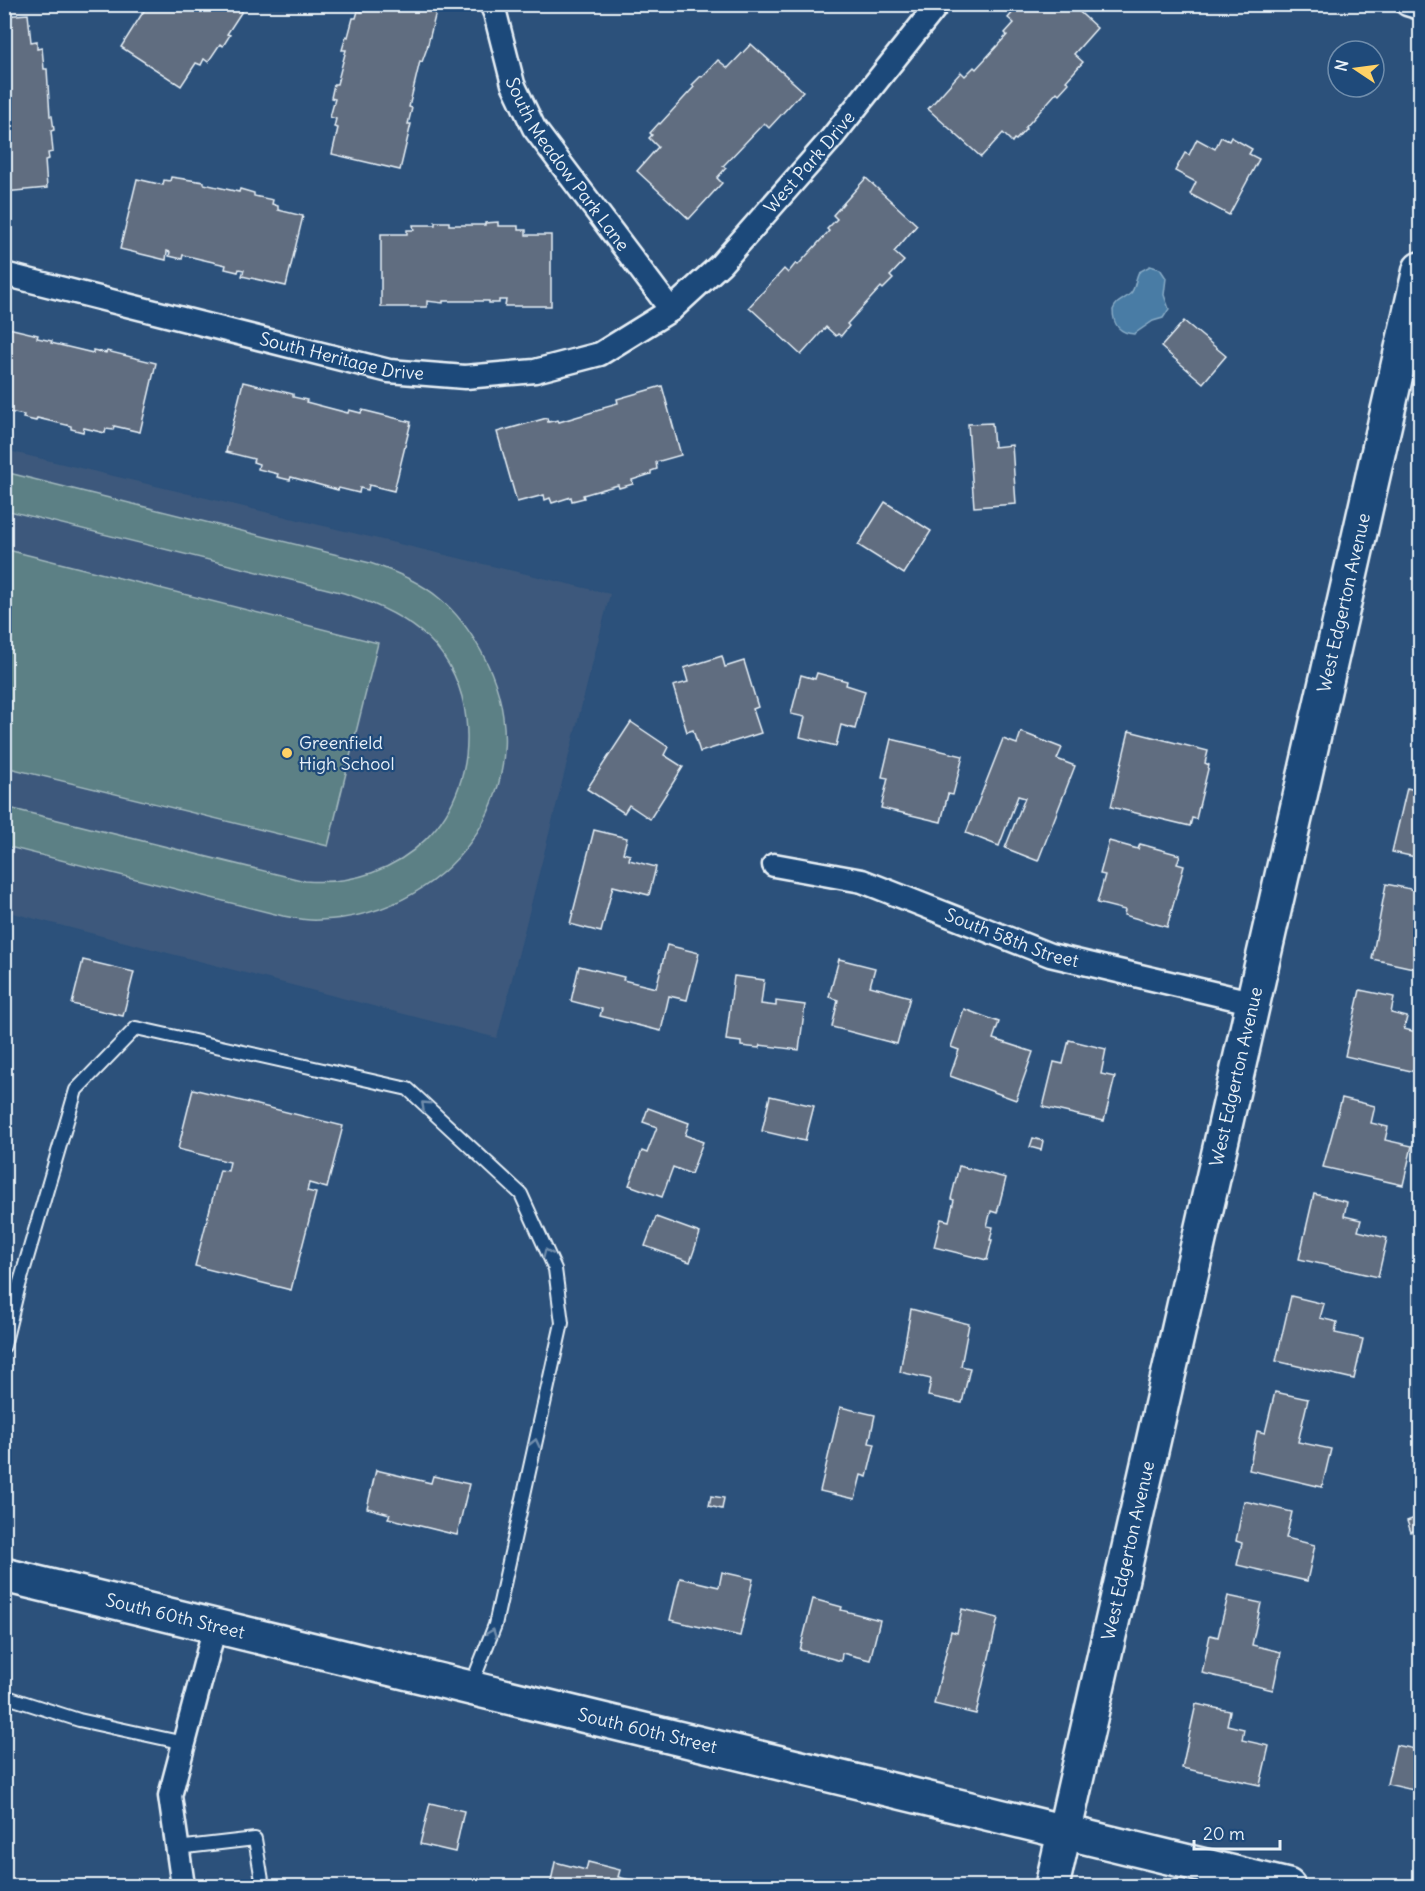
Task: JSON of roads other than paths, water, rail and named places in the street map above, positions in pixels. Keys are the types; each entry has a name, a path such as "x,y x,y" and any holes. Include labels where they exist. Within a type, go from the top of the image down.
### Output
{"street":[{"name":"South Meadow Park Lane","path":"491,4 513,84 534,128 671,309"},
{"name":"West Park Drive","path":"671,309 721,264 830,140 938,4"},
{"path":"1407,4 1420,8"},
{"name":"West Edgerton Avenue","path":"1052,1887 1255,1003 1420,269"},
{"name":"South Heritage Drive","path":"4,274 389,371 465,377 535,371 600,354 671,309"},
{"name":"South 58th Street","path":"774,865 862,881 1050,955 1255,1003"},
{"name":"South 60th Street","path":"4,1575 1288,1887"},
{"path":"183,1887 170,1796 215,1626"}],"lane":[{"path":"4,1346 18,1289 76,1090 136,1028 408,1089 521,1194 555,1269 562,1323 495,1625 471,1688"},
{"path":"4,1696 79,1720 184,1743"},
{"path":"177,1848 255,1839 263,1887"}],"place":[{"name":"Greenfield High School","path":"287,753"}]}
